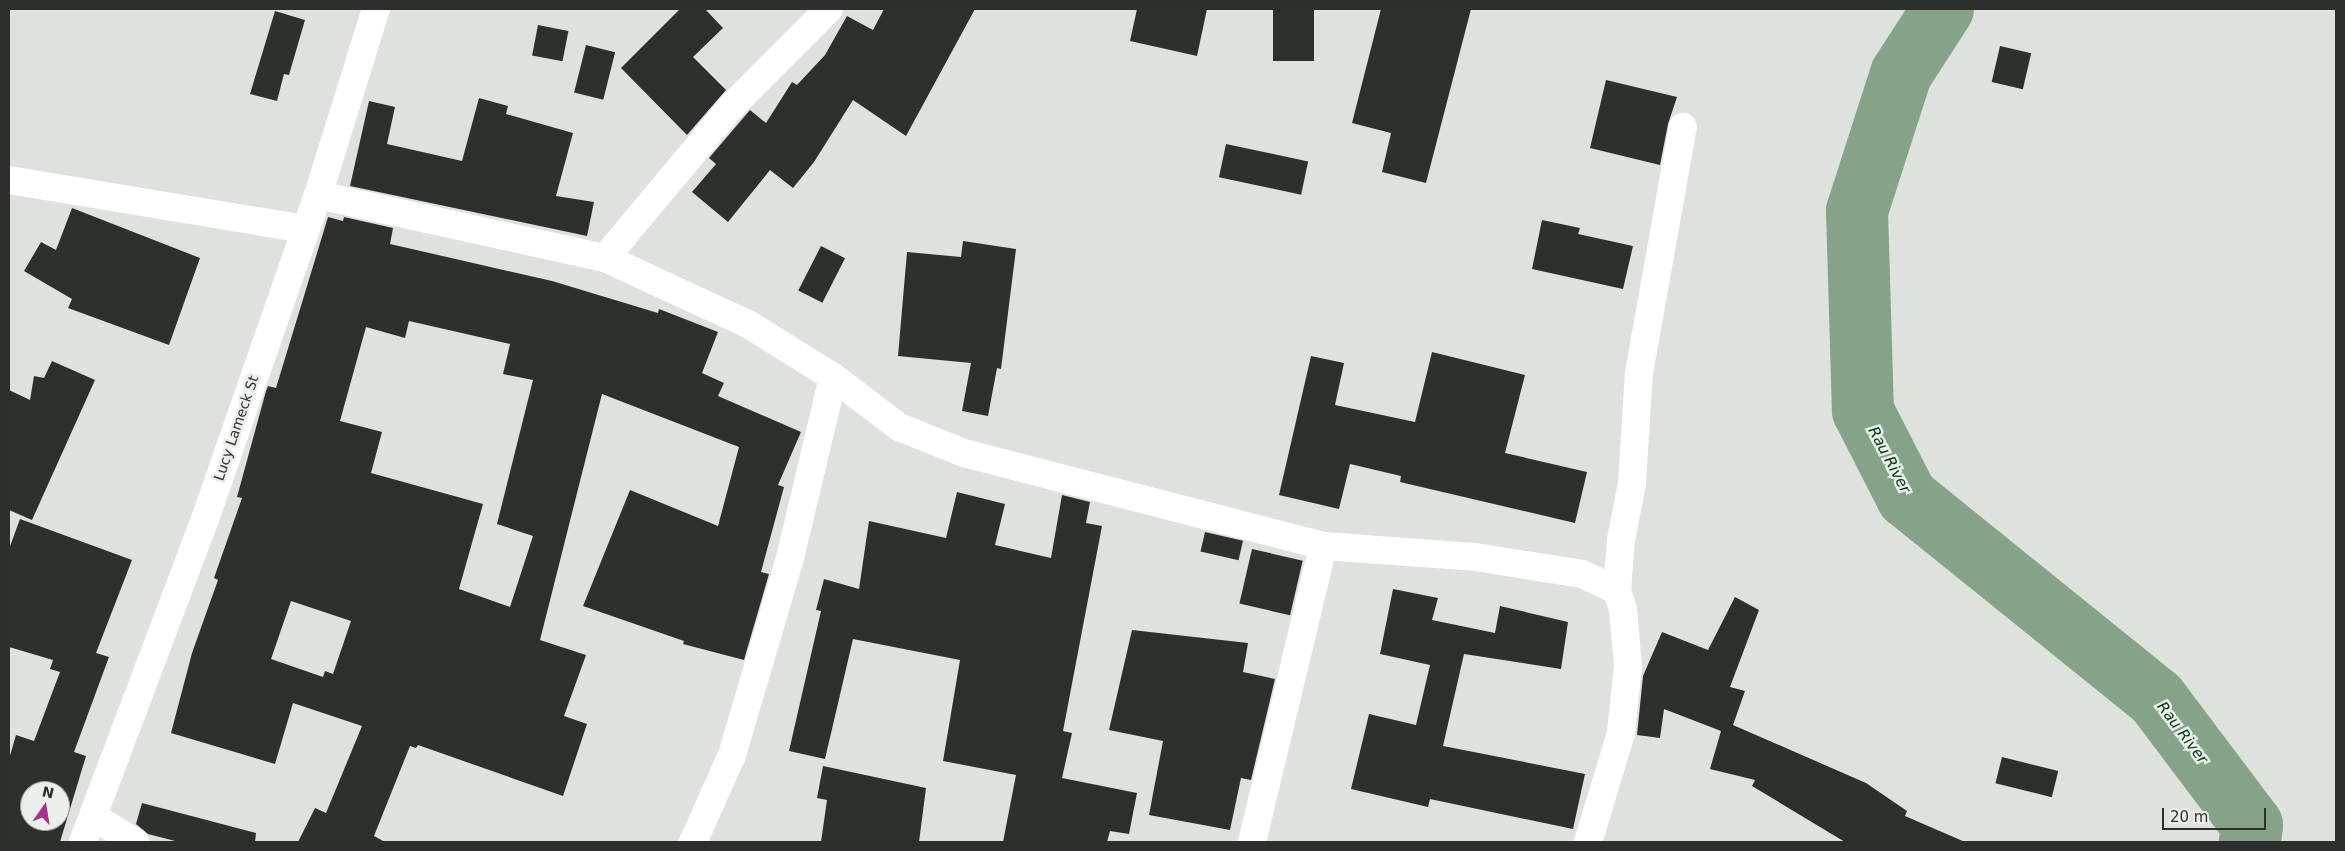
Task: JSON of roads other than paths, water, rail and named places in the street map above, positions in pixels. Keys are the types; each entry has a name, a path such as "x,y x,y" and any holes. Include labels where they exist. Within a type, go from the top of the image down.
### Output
{"street":[{"name":"Lucy Lameck St","path":"83,842 205,519 304,229 318,195 376,9"},
{"path":"605,258 732,106 829,9"},
{"path":"1588,842 1622,724 1628,666 1623,610 1617,590 1621,540 1632,483 1639,372 1683,127"},
{"path":"9,180 304,229"},
{"path":"318,195 605,258 748,324 833,377 899,426 964,453 1324,546 1475,557 1582,574 1617,590"},
{"path":"693,842 732,755 790,558 833,377"},
{"path":"1252,842 1324,546"},
{"path":"94,817 135,842"}],"waterway":[{"name":"Rau River","path":"1943,9 1901,74 1857,211 1863,411 1907,497 2157,699 2252,825 2250,842"}]}
